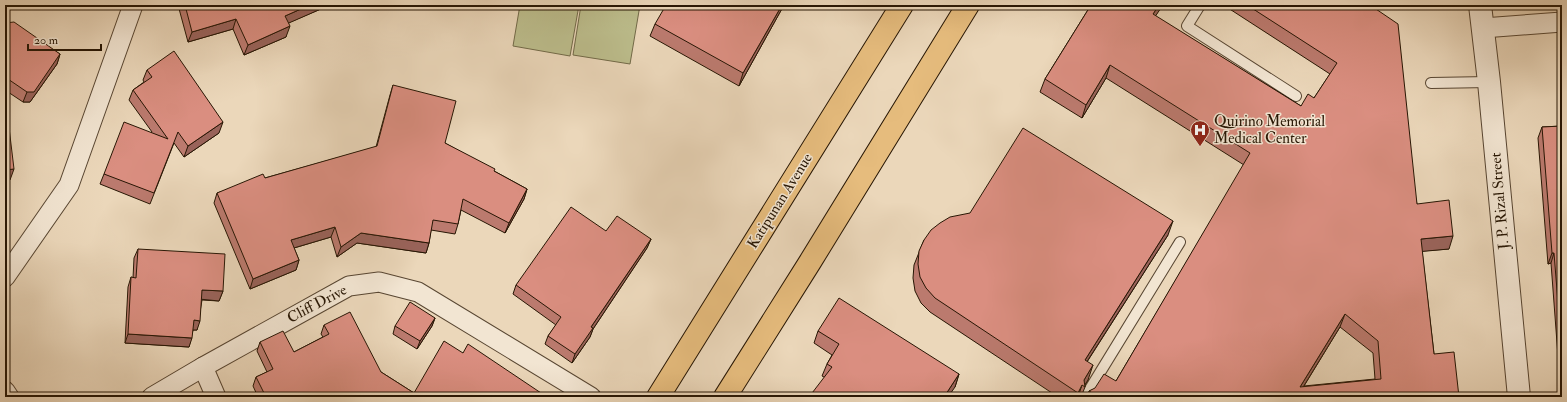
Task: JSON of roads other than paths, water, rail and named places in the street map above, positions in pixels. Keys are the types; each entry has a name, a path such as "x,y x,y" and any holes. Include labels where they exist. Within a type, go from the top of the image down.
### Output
{"main road":[{"name":"Katipunan Avenue","path":"658,397 902,5"},
{"path":"725,397 968,5"}],"street":[{"path":"5,277 69,185 133,5"},
{"name":"J. P. Rizal Street","path":"1480,5 1489,82 1519,397"},
{"path":"1483,28 1562,22"},
{"name":"Cliff Drive","path":"152,397 349,286 379,282 418,292 591,397"},
{"path":"203,367 216,397"},
{"path":"5,391 9,397"}],"lane":[{"path":"1200,5 1187,26 1296,96"},
{"path":"1431,83 1489,82"},
{"path":"1085,397 1180,242"}],"place":[{"name":"Quirino Memorial Medical Center","path":"1200,147"}]}
